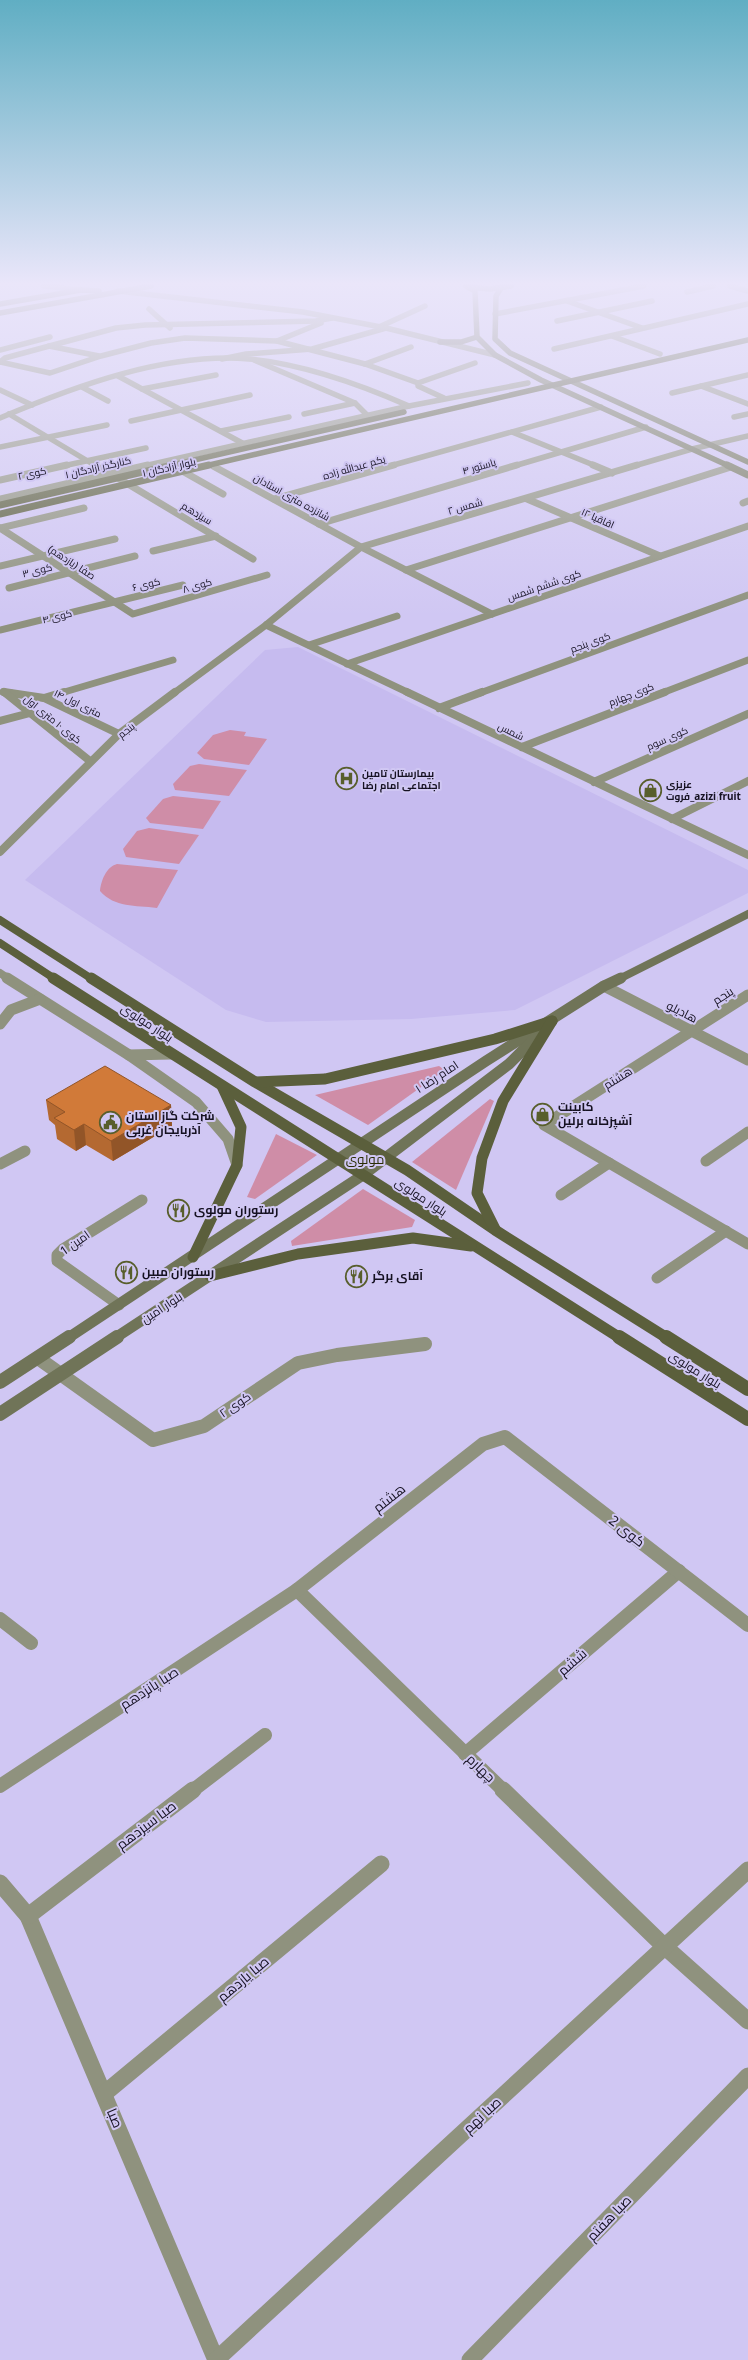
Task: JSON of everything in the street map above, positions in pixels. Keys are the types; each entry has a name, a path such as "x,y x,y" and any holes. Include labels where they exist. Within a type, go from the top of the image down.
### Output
{"main road":[{"name":"بلوار آزادگان ۱","path":"0,505 472,396"},
{"name":"بلوار آزادگان ۱","path":"0,514 213,466 502,396"},
{"path":"579,396 748,475"},
{"path":"602,396 748,462"},
{"name":"امام رضا ۱","path":"340,1160 362,1143 486,1061 552,1021 604,986 748,914"},
{"name":"بلوار مولوی","path":"0,920 255,1082 386,1158 495,1230 748,1390"},
{"name":"بلوار مولوی","path":"0,943 171,1054 748,1419"},
{"path":"255,1082 325,1079 495,1039 552,1021"},
{"path":"495,1230 477,1193 482,1158 503,1101 552,1021"},
{"name":"امام رضا ۱","path":"363,1175 509,1064 552,1021"},
{"path":"193,1257 237,1165 241,1127 222,1086"},
{"path":"0,1382 340,1160"},
{"name":"بلوار امین","path":"0,1414 363,1175"},
{"path":"210,1276 298,1254 413,1238 475,1247"}],"street":[{"path":"11,396 32,405"},
{"path":"0,418 57,396"},
{"path":"98,396 108,402"},
{"path":"156,396 252,448"},
{"path":"131,421 245,396"},
{"path":"339,396 355,403 367,415"},
{"path":"385,396 409,406"},
{"path":"440,396 444,398"},
{"name":"کنارگذر آزادگان ۱","path":"0,499 454,396"},
{"path":"727,396 748,404"},
{"path":"7,399 14,398"},
{"path":"304,414 355,403"},
{"name":"یکم عبدالله زاده","path":"274,499 601,406"},
{"path":"9,414 45,437 109,474"},
{"path":"734,417 748,414"},
{"path":"221,431 289,417"},
{"path":"0,447 107,425"},
{"name":"پاستور ۴","path":"318,524 646,427"},
{"path":"512,432 612,472"},
{"name":"شمس ۲","path":"266,625 361,547 692,449 748,436"},
{"name":"کوی ۲","path":"0,480 146,448"},
{"name":"شانزده متری استادان","path":"213,466 361,547 492,614"},
{"path":"406,570 731,467"},
{"path":"184,472 223,494"},
{"name":"سیزدهم","path":"118,478 254,559"},
{"name":"اقاقیا ۱۲","path":"527,499 660,556"},
{"path":"0,528 84,508"},
{"name":"کوی ششم شمس","path":"347,664 748,526"},
{"name":"صفا (یازدهم)","path":"0,528 133,614"},
{"path":"153,551 216,536"},
{"path":"0,566 115,539"},
{"path":"69,572 135,556"},
{"name":"کوی ۳","path":"9,588 69,572"},
{"name":"کوی ۸","path":"133,614 267,575"},
{"name":"کوی ۶","path":"114,602 183,585"},
{"name":"کوی پنجم","path":"439,708 748,595"},
{"name":"کوی ۴","path":"0,630 114,602"},
{"path":"308,645 397,616"},
{"name":"شمس","path":"266,625 748,855"},
{"name":"پنجم","path":"0,852 118,734 266,625"},
{"path":"44,698 172,660"},
{"name":"کوی چهارم","path":"522,747 748,660"},
{"name":"۱۴ متری اول","path":"1,690 44,698 118,734"},
{"name":"کوی ۱۰ متری اول","path":"1,690 90,761"},
{"path":"0,721 30,713"},
{"name":"کوی سوم","path":"594,782 748,714"},
{"path":"672,819 748,781"},
{"path":"0,973 129,1055 196,1102 228,1139 237,1165"},
{"name":"هادیلو","path":"604,986 748,1060"},
{"name":"پنجم","path":"692,1032 748,995"},
{"path":"0,1024 9,1012 19,1006 40,999"},
{"name":"هشتم","path":"609,1162 544,1125 692,1032"},
{"path":"129,1055 171,1054"},
{"path":"706,1162 748,1132"},
{"path":"0,1164 25,1152"},
{"path":"561,1196 609,1162 748,1244"},
{"name":"امین 1","path":"119,1305 57,1261 57,1255 63,1249 142,1200"},
{"path":"657,1278 726,1231"},
{"name":"کوی ۲","path":"61,1375 153,1440 204,1426 298,1363 337,1355 425,1344"},
{"path":"38,1358 61,1375"},
{"name":"هشتم","path":"297,1590 484,1444 505,1437"},
{"name":"کوی 2","path":"505,1437 748,1624"},
{"name":"ششم","path":"466,1754 679,1571"},
{"name":"چهارم","path":"297,1590 664,1946 748,2022"},
{"name":"صبا پانزدهم","path":"0,1786 297,1590"},
{"path":"0,1619 31,1643"},
{"name":"صبا سیزدهم","path":"28,1916 265,1735"},
{"name":"صبا یازدهم","path":"105,2093 381,1864"},
{"name":"صبا نهم","path":"216,2360 748,1870"},
{"name":"صبا","path":"0,1883 28,1916 105,2093 216,2360"},
{"name":"صبا هفتم","path":"470,2360 748,2076"}],"shaded area":[{"name":"بیمارستان تامین اجتماعی امام رضا","path":"298,647 748,870 748,893 515,1010 411,1019 266,1022 226,1010 25,880 265,650"},
{"path":"230,730 246,732 244,736 267,739 249,765 204,759 197,753 213,735"},
{"path":"199,764 247,770 229,796 175,790 173,784 190,766"},
{"path":"173,796 221,801 203,829 150,823 146,818 163,799"},
{"path":"149,828 199,835 179,864 126,857 123,849 137,831"},
{"path":"117,864 178,870 157,908 133,906 112,900 100,891 107,871"},
{"path":"439,1066 445,1070 368,1125 315,1095"},
{"path":"490,1099 494,1101 456,1190 412,1162"},
{"path":"276,1134 317,1155 255,1199 247,1197"},
{"path":"363,1189 415,1220 412,1227 292,1246 291,1241"}],"building":[{"path":"105,1066 171,1105 111,1141 84,1124 74,1130 54,1118 65,1112 46,1100"}],"place":[{"name":"بیمارستان تامین اجتماعی امام رضا","path":"347,779"},
{"name":"عزیزی فروت_azizi fruit","path":"651,790"},
{"name":"کابینت آشپزخانه برلین","path":"543,1114"},
{"name":"شرکت گاز استان آذربایجان غربی","path":"110,1123"},
{"name":"رستوران مولوی","path":"179,1210"},
{"name":"رستوران مبین","path":"126,1272"},
{"name":"آقاى برگر","path":"356,1276"}],"district":[{"name":"مولوی","path":"365,1159"}]}
